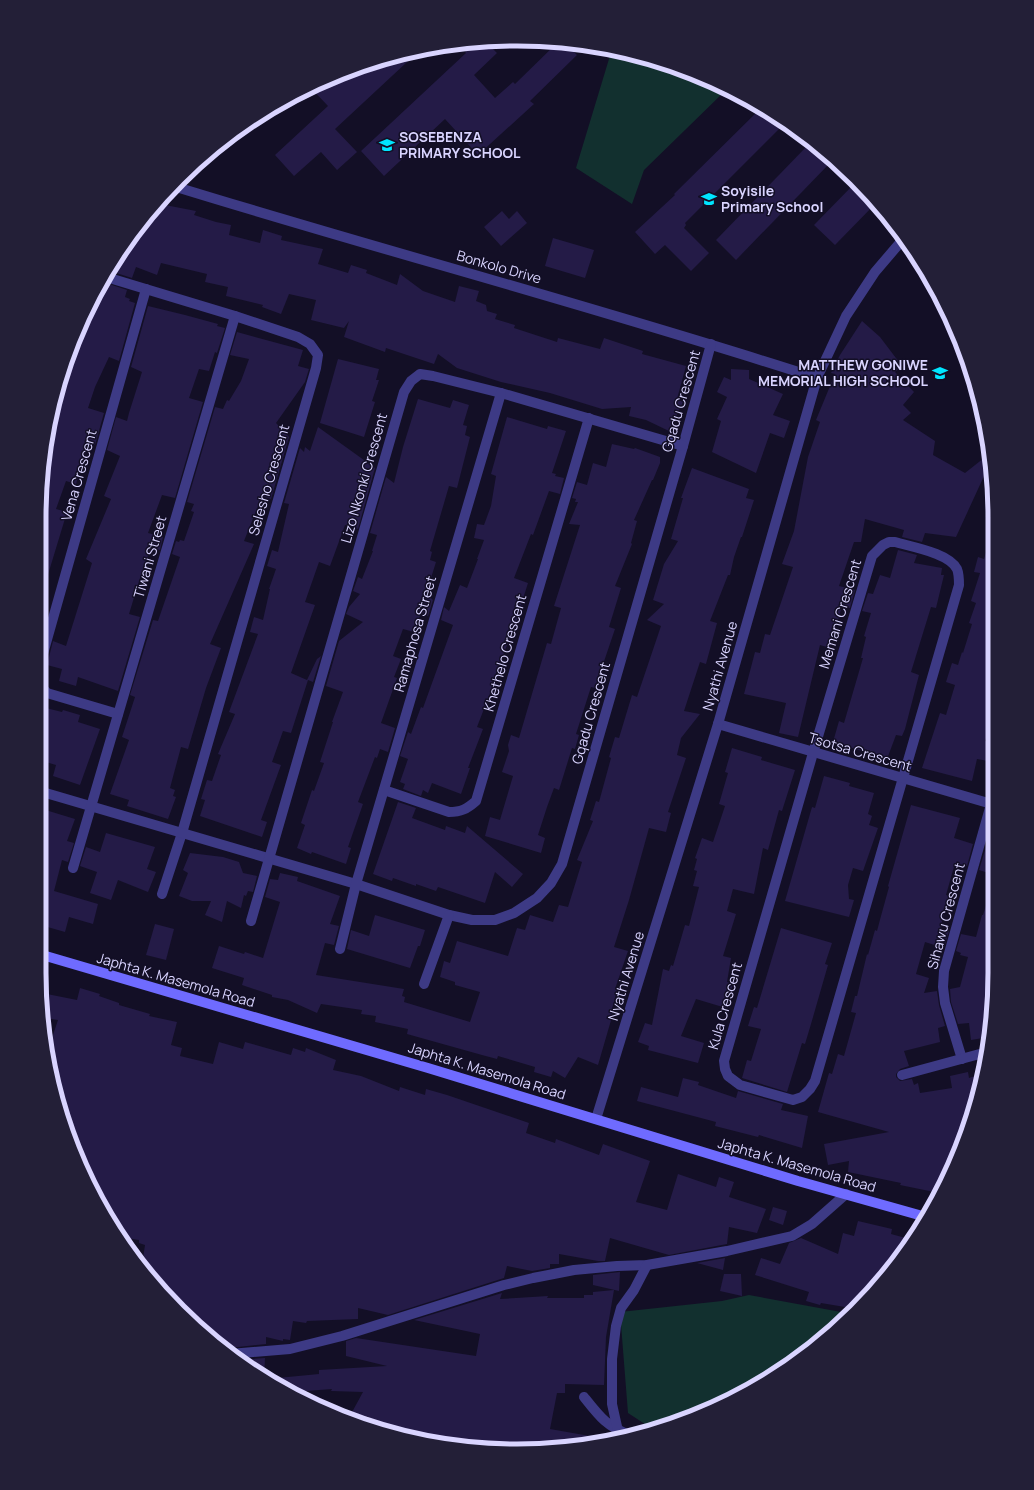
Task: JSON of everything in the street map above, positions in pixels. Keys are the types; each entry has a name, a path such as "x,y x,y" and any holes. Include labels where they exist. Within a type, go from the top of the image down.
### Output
{"main road":[{"name":"Japhta K. Masemola Road","path":"46,956 428,1068 798,1181 921,1215"}],"street":[{"name":"Bonkolo Drive","path":"180,188 260,213 711,344 817,378"},
{"name":"Nyathi Avenue","path":"596,1119 718,724 817,378 846,316 875,272 900,243"},
{"name":"Selesho Crescent","path":"111,278 235,316 298,337 310,344 318,355 316,368 182,833"},
{"name":"Vena Crescent","path":"46,643 146,289"},
{"name":"Tiwani Street","path":"91,806 235,316"},
{"name":"Gqadu Crescent","path":"46,793 269,858 472,920 495,920 514,913 537,898 551,883 562,864 711,344"},
{"name":"Lizo Nkonki Crescent","path":"269,858 404,392 411,381 420,374 433,376 501,393 683,446"},
{"name":"Ramaphosa Street","path":"356,884 501,393"},
{"name":"Khethelo Crescent","path":"384,790 449,812 460,812 468,809 476,801 589,418"},
{"name":"Memani Crescent","path":"813,752 872,556 883,545 889,542 895,542 945,558 957,569 959,577 959,585 902,778"},
{"path":"46,692 118,714"},
{"name":"Tsotsa Crescent","path":"718,724 988,804"},
{"name":"Kula Crescent","path":"813,752 724,1061 728,1076 740,1085 793,1100 802,1097 815,1081 902,778"},
{"path":"74,868 91,806"},
{"name":"Sihawu Crescent","path":"962,1059 945,1004 943,987 944,972 988,822"},
{"path":"162,894 182,833"},
{"path":"251,921 269,858"},
{"path":"340,949 356,884"},
{"path":"424,984 449,914"},
{"path":"902,1075 981,1054"},
{"path":"239,1353 290,1349 342,1336 504,1285 533,1278 574,1270 647,1265 792,1236 812,1224 846,1194"},
{"path":"618,1431 612,1404 612,1359 616,1326 621,1308 634,1290 647,1265"},
{"path":"584,1397 606,1423 621,1432"}],"green space":[{"path":"610,55 668,71 722,94 644,170 632,204 576,168"},
{"path":"749,1295 843,1312 804,1347 779,1365 725,1395 697,1408 647,1425 628,1413 620,1312 722,1301"},
{"path":"325,1401 345,1411 337,1408 323,1402"}],"building":[{"path":"491,47 497,53 474,75 495,98 513,82 515,84 552,47 571,49 577,55 530,101 534,104 478,155 445,119 384,176 361,151 466,53 465,52 469,49"},
{"path":"411,58 335,129 357,152 337,170 321,152 294,176 275,155 328,106 315,92 337,82 346,79 347,80 350,77 366,71"},
{"path":"757,112 781,127 685,223 686,225 684,228 709,253 691,271 665,245 655,254 635,232 675,195 674,194"},
{"path":"807,146 829,164 736,260 716,240"},
{"path":"852,186 872,207 835,245 814,225"},
{"path":"164,205 196,211 194,215 231,225 229,235 260,243 263,230 282,236 281,240 323,249 318,264 348,273 351,265 367,270 366,273 397,285 400,274 423,291 455,302 459,286 479,291 476,301 486,305 487,311 497,314 495,319 515,325 514,328 557,342 558,338 600,349 604,338 643,351 642,354 686,366 677,399 683,402 669,431 646,420 629,416 631,407 602,409 550,393 501,382 457,368 438,354 434,364 386,348 385,352 344,337 349,321 344,328 311,320 316,300 289,294 281,314 262,307 263,305 226,296 228,287 205,282 207,274 161,263 157,275 136,267 132,278 114,272 143,230 152,219 155,220 157,213"},
{"path":"502,211 509,219 517,211 527,223 501,246 484,227"},
{"path":"553,238 594,250 585,278 545,266"},
{"path":"108,284 127,290 125,297 130,299 129,301 135,303 119,361 109,357 95,387 88,408 104,413 95,445 91,443 90,446 88,445 76,484 66,481 56,509 67,512 46,581 47,486 55,425 71,366 82,337"},
{"path":"148,306 218,324 217,326 225,328 217,353 215,352 209,371 199,369 189,398 203,402 175,498 162,495 148,533 163,537 160,550 151,547 129,614 140,617 118,691 78,677 76,686 59,681 62,669 47,665 53,641 66,646 92,563 86,559 111,499 104,496 120,456 107,450 116,417 127,421 142,372 131,367"},
{"path":"862,321 880,337 902,366 895,372 914,392 903,405 911,413 903,420 935,441 933,455 965,473 984,458 986,472 956,537 925,533 922,542 902,537 904,530 865,519 861,542 854,542 839,586 855,590 850,608 842,606 830,648 820,645 798,737 779,733 786,703 744,694 755,652 760,653 765,634 770,635 793,567 782,564 794,531 808,457 820,422 816,420 835,374 831,373 840,355"},
{"path":"237,332 303,350 298,366 309,369 305,382 276,423 289,437 271,499 262,496 244,541 254,544 210,644 221,648 206,688 188,749 181,747 170,788 175,790 173,796 176,797 168,819 127,806 129,800 110,794 129,740 122,737 135,697 130,695 153,620 158,621 180,557 172,554 176,541 184,541 194,512 191,511 194,504 187,502 215,407 223,409 227,400 229,401 241,381 249,359 230,355"},
{"path":"338,359 379,369 376,380 379,380 372,401 375,402 364,437 320,423"},
{"path":"731,369 749,370 749,379 783,394 773,415 790,421 784,438 770,433 756,473 712,452 721,421 717,419 727,397 717,392 724,377 731,380"},
{"path":"418,399 450,408 453,400 469,405 463,425 467,426 465,435 470,437 457,488 449,486 430,551 432,552 430,560 436,562 426,594 433,600 428,616 421,613 414,632 403,629 393,656 401,659 394,677 397,678 381,723 395,728 388,752 380,749 377,758 375,757 358,802 363,804 348,847 351,848 346,864 312,852 311,854 297,848 305,825 301,823 312,790 314,791 324,763 320,762 343,692 326,686 339,641 363,622 346,614 349,607 360,594 353,591 358,577 362,579 373,551 377,535 370,533 386,477 394,483 403,447"},
{"path":"507,417 547,429 548,426 566,431 552,473 556,474 555,476 564,478 560,494 549,491 533,535 531,534 514,578 528,583 521,605 523,605 492,683 494,683 477,727 483,729 468,768 470,768 461,794 432,783 428,793 423,790 421,796 403,789 405,784 400,782 408,759 400,756 408,732 411,734 421,707 423,708 453,625 441,620 444,607 449,611 460,585 467,588 484,540 474,538 477,524 484,525 491,506 496,476 491,474"},
{"path":"318,427 375,468 358,529 345,525 330,566 319,562 305,602 315,605 291,673 307,680 317,659 321,656 313,682 308,680 291,733 283,731 272,762 281,765 261,820 267,822 262,837 200,816 205,800 201,799 207,780 212,781 221,755 218,754 235,714 229,712 258,634 250,632 254,617 263,620 269,589 276,569 267,566 272,550 278,552 289,504 284,503 300,448 304,452 305,447 310,451"},
{"path":"612,444 635,448 660,457 660,463 634,520 637,521 632,544 615,586 621,588 609,627 615,629 595,688 591,687 576,734 579,735 575,749 572,748 559,790 554,788 547,807 538,835 545,838 541,853 485,836 490,817 500,820 513,776 502,772 509,751 508,745 511,735 519,738 547,643 551,644 561,608 554,606 580,525 569,524 578,502 575,502 576,499 572,498 577,482 587,485 593,463 606,467"},
{"path":"692,468 749,489 746,498 754,500 734,557 730,575 728,575 710,621 717,623 706,664 700,662 684,711 700,714 681,738 677,755 686,758 668,812 671,813 666,832 649,828 614,947 628,951 615,989 617,990 612,1009 614,1010 598,1065 578,1057 565,1078 553,1071 551,1077 534,1072 535,1067 498,1056 497,1059 407,1034 408,1029 375,1022 376,1016 361,1014 362,1010 321,1004 317,1013 288,1000 272,997 272,995 242,985 244,978 212,968 219,946 263,958 280,902 265,897 270,879 278,880 280,873 298,877 297,881 340,896 330,924 339,926 334,945 325,943 316,975 404,989 402,996 405,997 404,1002 470,1022 480,992 455,985 455,982 440,977 444,961 450,963 457,941 508,956 517,928 525,930 530,915 553,922 559,905 568,907 582,862 577,860 593,821 590,820 596,801 599,802 615,737 619,738 632,695 637,697 661,626 647,620 664,604 653,600 664,564 678,541 671,539 683,498 681,498"},
{"path":"988,546 988,644 986,651 988,652 988,731 985,741 988,742 988,761 977,759 972,781 922,768 940,713 946,715 955,685 946,682 952,663 958,665 972,624 969,623 976,603 971,601 980,573 974,572 978,557 984,559"},
{"path":"898,550 917,555 914,563 942,568 941,575 944,575 936,608 931,607 911,672 919,675 905,729 902,736 896,735 887,759 833,742 839,721 844,723 863,658 861,658 866,637 864,636 871,613 862,611 868,593 873,594 880,575 890,578"},
{"path":"46,708 62,712 63,710 80,715 78,722 100,729 80,785 53,776 56,765 46,762"},
{"path":"732,748 762,757 761,760 795,770 782,811 779,810 768,850 763,848 754,894 733,889 727,911 736,914 723,956 731,958 727,982 733,984 726,1008 696,999 681,1036 704,1043 698,1063 648,1050 649,1046 638,1042 645,1023 652,1025 663,969 669,971 671,965 673,966 685,925 689,926 699,887 693,886 697,871 694,870 697,859 695,858 702,838 713,842 725,806 719,804 728,773 725,772"},
{"path":"824,776 850,783 849,786 874,793 868,814 872,816 869,825 878,828 863,871 853,868 848,885 849,899 854,900 849,917 785,901 812,807 815,808"},
{"path":"398,802 416,808 412,818 445,830 446,826 465,833 467,826 523,874 512,887 495,872 485,903 438,887 436,891 393,878 392,881 373,874"},
{"path":"911,805 960,818 954,838 973,844 967,866 955,863 946,895 949,896 940,929 949,931 944,948 925,942 916,974 929,978 924,993 937,991 945,1026 938,1028 940,1042 904,1051 909,1066 900,1069 896,1074 896,1077 900,1081 912,1079 914,1085 918,1083 920,1093 952,1088 950,1076 968,1072 969,1078 977,1075 963,1124 952,1153 933,1192 900,1185 901,1183 848,1172 849,1161 828,1165 824,1144 889,1132 818,1112 829,1073 832,1074 838,1054 844,1056 856,1013 851,1012 855,996 857,996 867,954 868,955 875,930 877,931 889,887 888,886"},
{"path":"46,810 75,819 67,841 74,843 68,862 62,860 54,891 98,904 93,924 69,917 65,932 46,927"},
{"path":"106,833 155,847 147,869 156,872 148,892 118,880 111,900 90,893 97,872 80,866 86,847 100,852"},
{"path":"986,847 988,848 988,873 979,870"},
{"path":"190,853 223,857 239,862 243,873 257,876 253,892 248,891 246,896 244,895 241,908 227,901 222,922 205,915 211,901 192,901 179,896 188,873 183,870"},
{"path":"988,899 988,973 984,1034 983,1038 971,1040 969,1023 958,1024 951,1002 950,989 960,987 968,957 960,955 961,953 956,951 961,934 976,937"},
{"path":"375,915 425,930 420,946 418,946 410,968 347,949 351,930 369,936"},
{"path":"155,924 174,929 166,960 146,955"},
{"path":"781,928 832,943 825,964 828,965 805,1044 802,1043 787,1092 742,1078 747,1060 751,1061 761,1029 748,1026 754,1007 757,1008"},
{"path":"80,988 100,994 99,996 119,1003 119,1005 150,1014 149,1016 177,1022 171,1045 182,1048 180,1056 213,1064 219,1042 243,1049 245,1042 291,1055 293,1048 305,1052 306,1048 336,1060 333,1070 361,1076 399,1091 400,1087 425,1095 426,1089 447,1095 529,1123 526,1133 555,1143 556,1139 599,1155 603,1144 650,1161 636,1202 667,1210 678,1174 716,1187 719,1177 734,1182 729,1197 766,1209 757,1233 729,1227 727,1244 669,1255 610,1238 605,1261 559,1254 559,1264 550,1264 550,1268 532,1271 507,1266 504,1278 388,1315 358,1308 358,1319 307,1321 306,1323 293,1321 290,1340 283,1339 283,1341 266,1337 266,1344 231,1348 184,1306 143,1260 145,1245 139,1243 139,1240 127,1238 125,1235 109,1208 82,1153 62,1095 55,1065 51,1041 58,1020 48,1019 47,994 77,1000"},
{"path":"683,1078 699,1082 698,1085 736,1098 738,1091 783,1104 781,1110 808,1116 802,1148 759,1135 758,1137 715,1126 716,1122 637,1101 641,1087 678,1097"},
{"path":"773,1207 787,1211 783,1225 769,1220"},
{"path":"858,1221 892,1229 891,1234 907,1238 871,1284 848,1308 821,1303 820,1305 806,1301 809,1292 755,1275 761,1258 780,1264 789,1243 801,1238 838,1254 843,1233 854,1236"},
{"path":"725,1258 723,1270 697,1263"},
{"path":"620,1272 619,1291 593,1285 593,1275"},
{"path":"724,1274 741,1274 742,1296 720,1291"},
{"path":"614,1290 606,1337 604,1385 565,1384 565,1393 557,1393 550,1429 596,1437 548,1443 517,1444 486,1443 425,1435 374,1421 367,1416 365,1419 351,1413 363,1392 331,1391 332,1389 302,1391 276,1378 319,1374 319,1370 387,1366 346,1356 346,1341 356,1338 476,1356 480,1334 414,1320 502,1293 500,1299 548,1296 547,1298 584,1298 584,1295 593,1295 593,1292"},
{"path":"265,1358 264,1371 255,1365 247,1359"}],"place":[{"name":"SOSEBENZA PRIMARY SCHOOL","path":"387,145"},
{"name":"Soyisile Primary School","path":"709,199"},
{"name":"MATTHEW GONIWE MEMORIAL HIGH SCHOOL","path":"940,373"}]}
